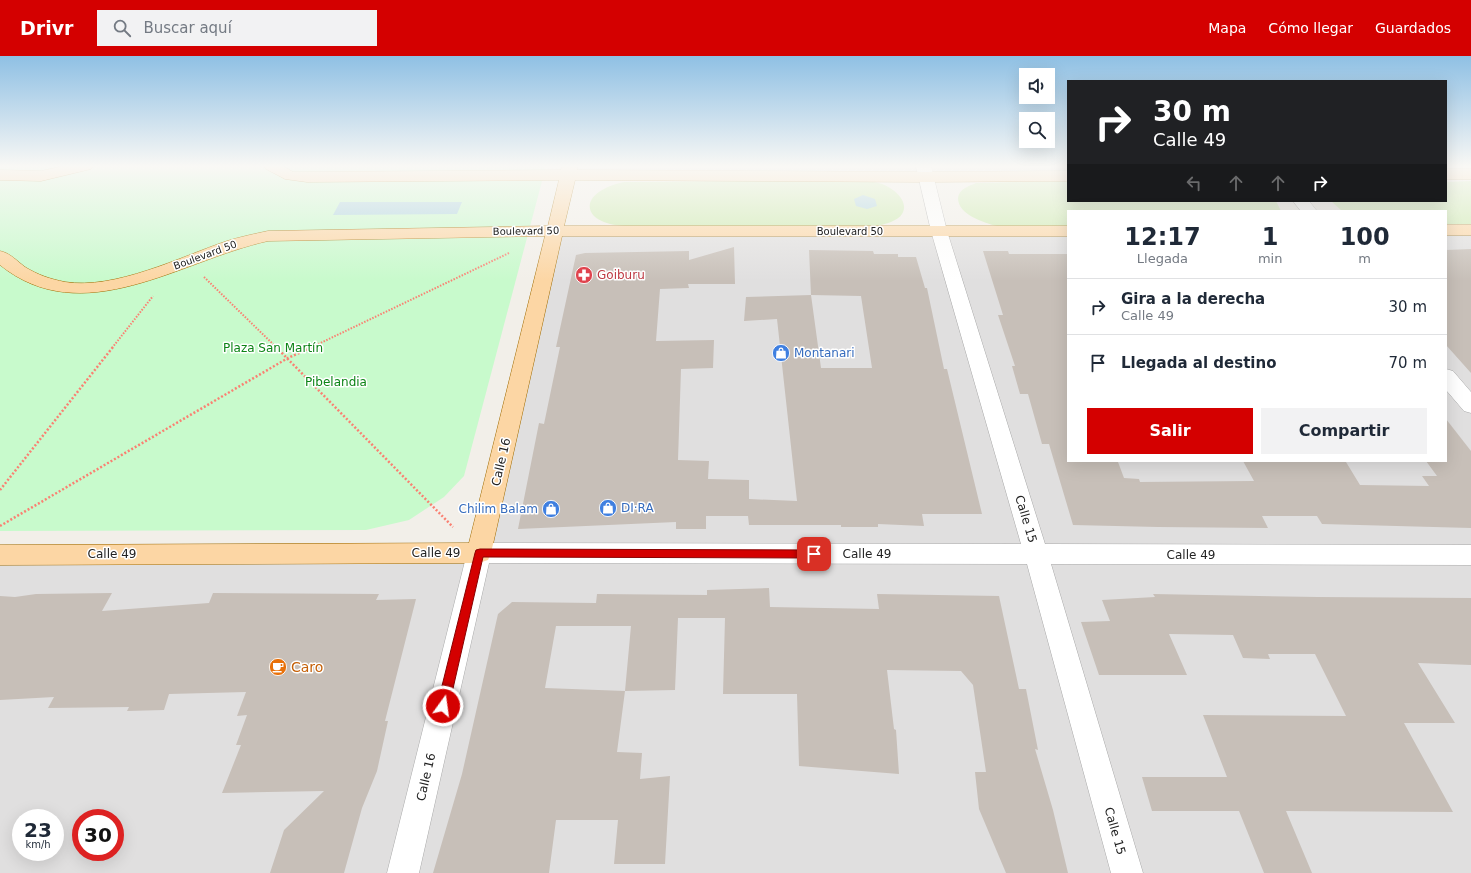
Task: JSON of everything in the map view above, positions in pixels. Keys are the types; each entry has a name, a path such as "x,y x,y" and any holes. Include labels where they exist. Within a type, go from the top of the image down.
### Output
{"main road":[{"name":"Calle 16","path":"480,553 562,204"},
{"path":"1447,230 1471,230"},
{"name":"Boulevard 50","path":"0,256 20,272 44,283 69,288 98,286 127,281 229,246 268,236 556,231 1067,231"},
{"name":"Calle 49","path":"0,555 480,553"}],"street":[{"name":"Calle 15","path":"932,204 1036,554 1127,873"},
{"path":"1447,377 1471,406"},
{"name":"Calle 49","path":"480,553 1471,556"},
{"name":"Calle 16","path":"403,873 480,553"}],"path":[{"path":"0,526 288,358 510,252"},
{"path":"0,490 182,263 288,358 480,553"}],"shaded area":[{"path":"1447,230 1471,230 1471,873 0,873 0,555 479,553 556,231 1067,231 1067,462 1447,462"}],"green space":[{"name":"Plaza San Martín","path":"0,204 536,204 464,476 444,497 409,520 366,530 0,531"},
{"path":"591,204 904,204 904,209 900,216 894,220 877,226 626,226 610,224 599,220 592,214"},
{"path":"959,204 1278,204 1280,210 1067,210 1067,226 997,226 979,220 967,214"},
{"path":"1334,204 1471,204 1471,224 1447,224 1447,210 1341,210"}],"water":[{"path":"339,204 461,204 457,214 333,215"},
{"path":"855,204 876,204 877,206 867,209 856,206"}],"building":[{"path":"734,247 735,284 688,284 689,288 660,289 656,341 714,340 713,368 681,369 678,460 709,461 708,479 749,480 749,499 797,501 777,319 744,321 746,297 811,295 809,250 873,251 874,254 898,254 898,257 916,257 925,288 927,288 944,369 947,369 982,514 922,514 924,526 878,524 878,527 841,527 841,525 749,525 748,516 706,516 706,529 676,529 676,522 518,529 539,423 544,424 560,347 556,347 576,255 585,253 689,251 689,260","holes":["811,295 861,296 872,368 821,368"]},
{"path":"1471,249 1471,373 1447,346 1447,250"},
{"path":"983,251 1008,251 1009,254 1067,254 1067,462 1118,462 1124,478 1139,479 1140,482 1254,481 1244,462 1346,462 1360,485 1429,486 1422,476 1437,476 1427,462 1447,462 1447,420 1471,451 1471,528 1322,524 1317,516 1262,516 1268,528 1073,525 1049,444 1042,444 1028,394 1020,394 1012,366 1015,366 998,315 1003,315"},
{"path":"769,588 770,607 879,609 877,594 999,596 1019,689 1026,689 1038,750 1035,749 1053,810 1068,873 1006,873 979,809 975,772 986,772 973,685 961,671 887,670 894,729 896,730 899,774 799,766 797,694 723,694 725,618 678,618 675,690 625,691 617,752 642,753 640,779 670,776 665,864 614,864 618,820 556,820 549,873 433,873 462,774 498,614 512,602 596,603 597,594 707,595 707,590","holes":["556,626 631,626 625,691 545,688"]},
{"path":"112,593 102,611 209,603 213,593 379,594 376,600 416,599 385,721 388,721 377,771 362,808 344,873 270,873 284,830 324,791 222,793 241,745 236,745 247,715 237,716 246,692 169,694 164,710 127,711 129,707 48,708 54,697 0,700 0,596 15,597 36,594"},
{"path":"1153,594 1471,598 1471,665 1418,663 1455,723 1404,723 1453,812 1286,811 1312,873 1264,873 1239,811 1152,811 1142,777 1227,777 1203,715 1346,716 1315,654 1268,654 1270,659 1243,658 1233,635 1169,634 1187,675 1099,675 1081,622 1110,621 1102,600 1155,597"}],"place":[{"name":"Goiburu","path":"584,275"},
{"name":"Montanari","path":"781,353"},
{"name":"DI·RA","path":"608,508"},
{"name":"Chilim Balam","path":"551,509"},
{"name":"Caro","path":"278,667"}],"route":[{"path":"443,706 480,553 814,554"}],"park label":[{"name":"Pibelandia","path":"336,382"}]}
